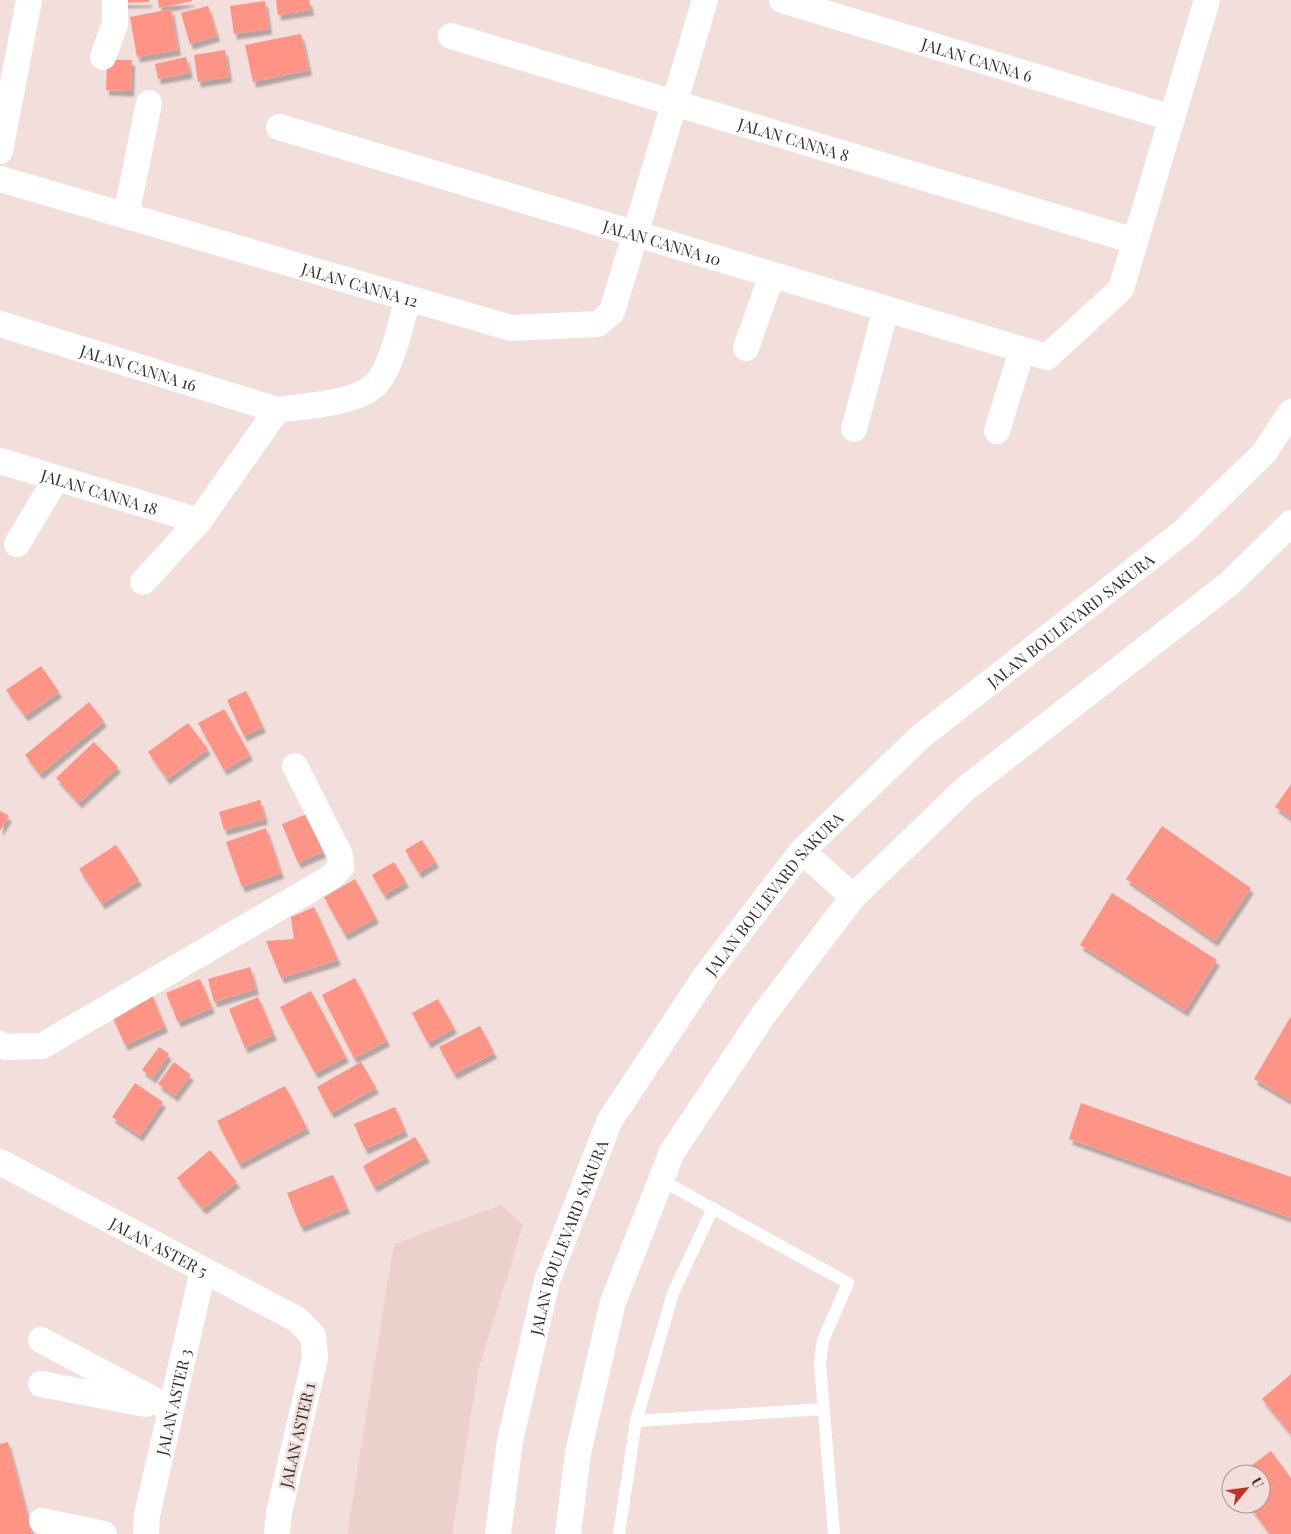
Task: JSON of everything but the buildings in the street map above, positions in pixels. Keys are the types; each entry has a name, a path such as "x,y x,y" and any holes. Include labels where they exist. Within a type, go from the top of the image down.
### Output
{"street":[{"path":"0,151 30,0"},
{"path":"103,57 115,24 116,0"},
{"path":"635,233 705,0"},
{"name":"JALAN CANNA 6","path":"782,0 1172,118"},
{"path":"1135,241 1207,0"},
{"name":"JALAN CANNA 8","path":"452,36 1135,241"},
{"path":"126,216 149,103"},
{"name":"JALAN CANNA 10","path":"279,126 1047,357 1121,289 1135,241"},
{"name":"JALAN CANNA 12","path":"0,179 511,328 598,324 612,312 635,233"},
{"path":"746,348 772,275"},
{"path":"142,582 199,520 277,410 349,398 373,387 387,365 408,298"},
{"path":"854,429 886,309"},
{"name":"JALAN CANNA 16","path":"0,324 277,410"},
{"path":"997,431 1022,350"},
{"name":"JALAN BOULEVARD SAKURA","path":"498,1534 510,1441 547,1281 610,1120 708,974 802,851 920,737 1184,531 1264,453 1291,412"},
{"name":"JALAN CANNA 18","path":"0,461 199,520"},
{"path":"17,544 56,479"},
{"path":"568,1534 578,1454 612,1302 672,1152 764,1014 854,897 965,789 1230,583 1288,533"},
{"path":"0,1044 6,1047 42,1046 330,878 340,867 340,855 295,766"},
{"path":"802,851 854,897"},
{"name":"JALAN ASTER 5","path":"0,1162 298,1320 313,1336"},
{"name":"JALAN ASTER 3","path":"146,1534 147,1515 202,1270"},
{"name":"JALAN ASTER 1","path":"278,1534 279,1513 315,1358 313,1336"},
{"path":"41,1340 171,1409"},
{"path":"41,1384 171,1409"},
{"path":"42,1521 104,1534"}],"lane":[{"path":"661,1180 848,1283 824,1340 820,1363 834,1534"},
{"path":"620,1534 636,1421 673,1293 713,1208"},
{"path":"636,1421 824,1409"}],"shaded area":[{"path":"501,1205 523,1225 478,1371 452,1534 347,1534 394,1244"}]}
